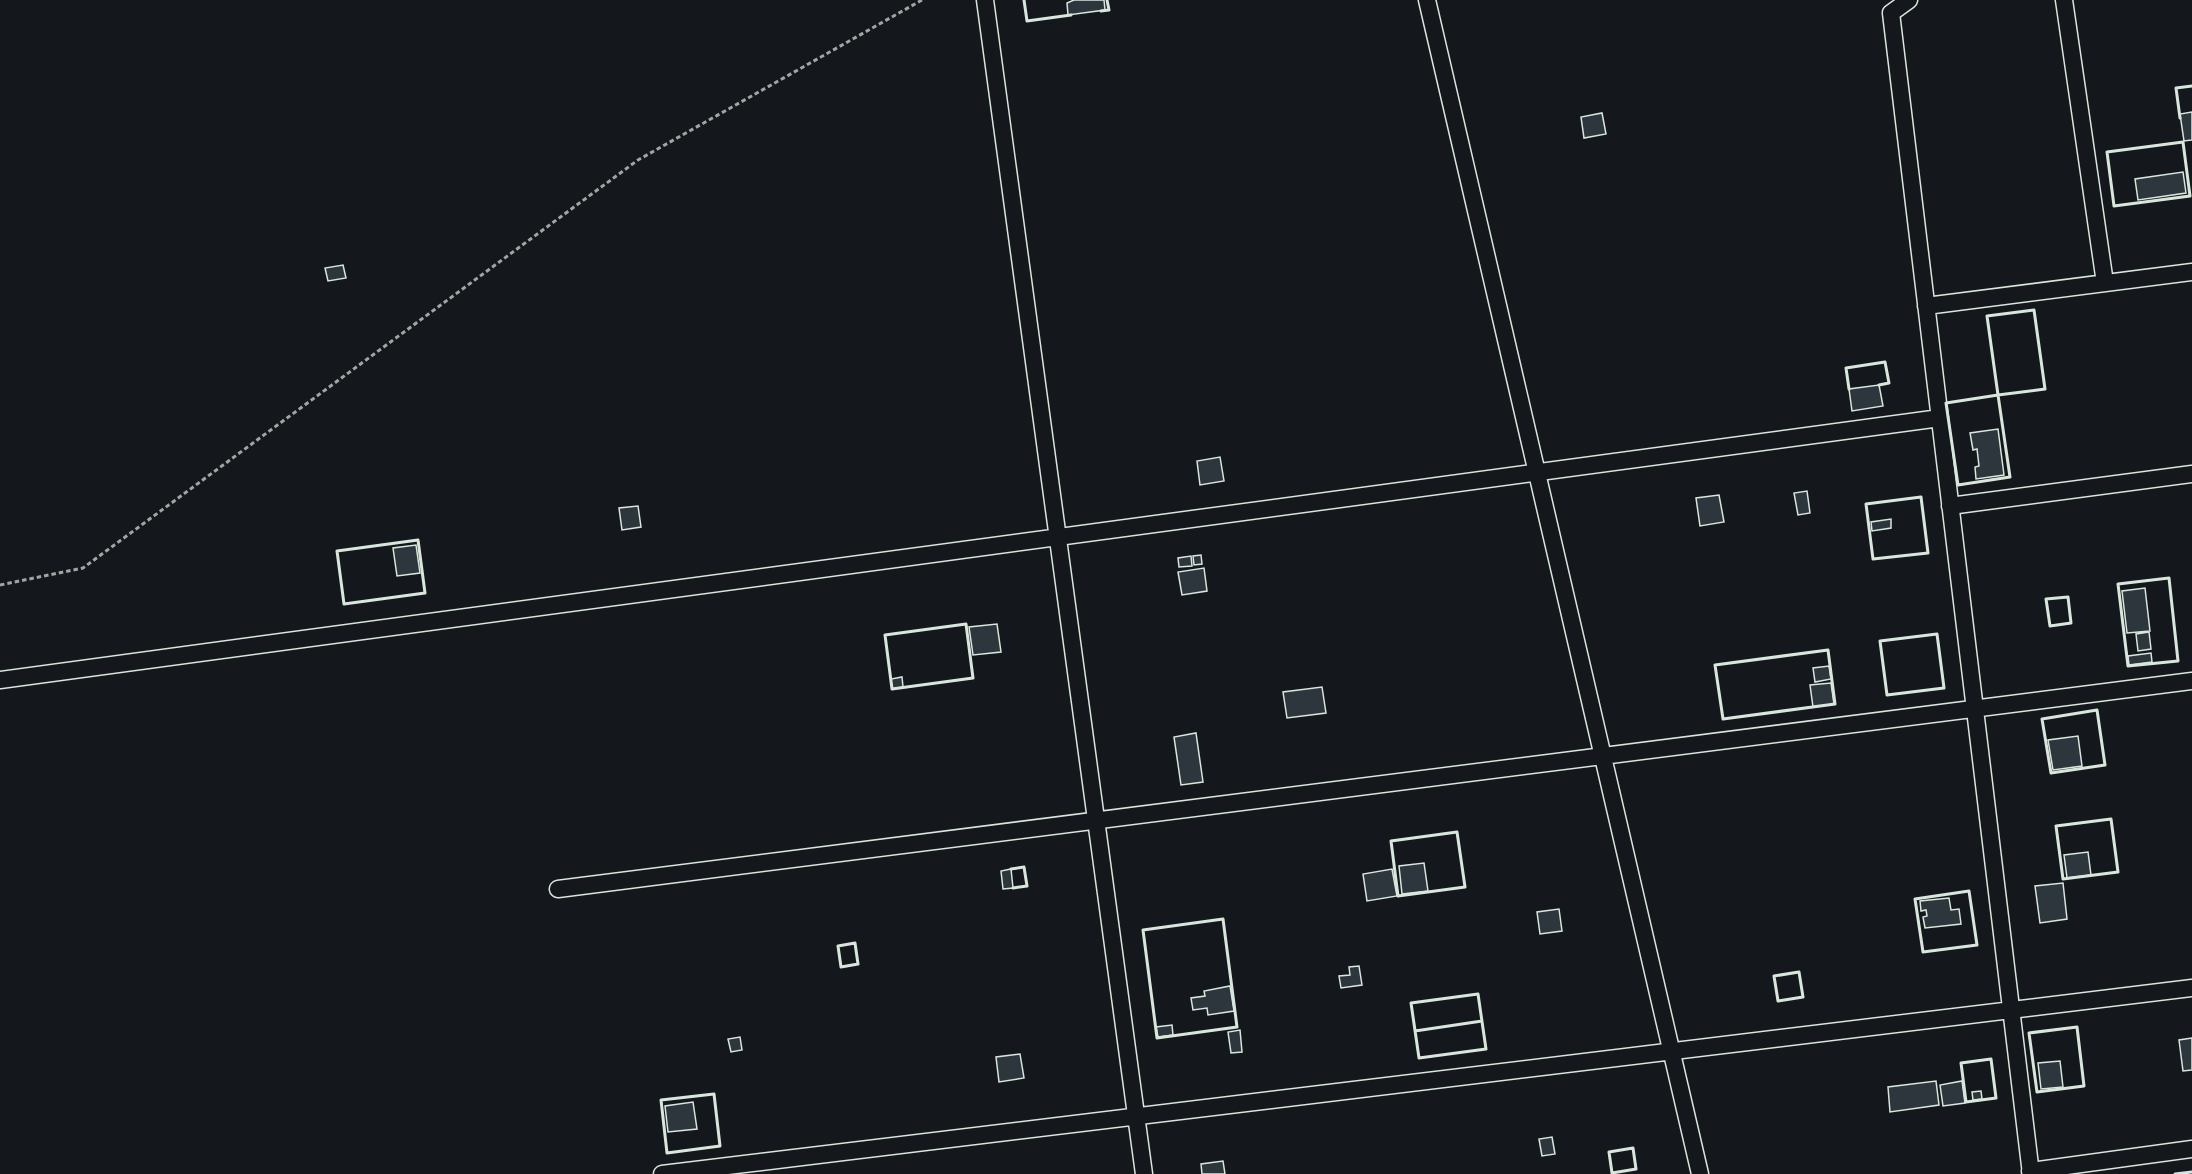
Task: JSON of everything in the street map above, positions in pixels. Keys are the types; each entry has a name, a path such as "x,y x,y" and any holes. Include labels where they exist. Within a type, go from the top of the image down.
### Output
{"street":[{"path":"985,0 1144,1174"},
{"path":"1427,0 1700,1174"},
{"path":"1909,0 1891,13 2031,1172 2192,1149"},
{"path":"2064,0 2104,283"},
{"path":"1926,306 2192,272"},
{"path":"0,680 1940,418"},
{"path":"1950,506 2192,474"},
{"path":"558,889 2192,681"},
{"path":"662,1174 2192,988"}],"path":[{"path":"0,585 83,568 638,160 922,0"}],"building":[{"path":"1074,0 1104,0 1105,10 1068,15 1067,3"},
{"path":"2192,112 2192,140 2184,141 2180,114"},
{"path":"1602,113 1606,134 1584,138 1581,117"},
{"path":"2183,172 2186,193 2138,200 2135,179"},
{"path":"343,265 346,278 328,281 325,268"},
{"path":"1879,385 1883,406 1852,411 1849,389"},
{"path":"1998,429 2004,475 1976,479 1975,467 1979,466 1977,449 1973,450 1970,433"},
{"path":"1220,457 1224,481 1200,485 1197,461"},
{"path":"1807,491 1810,513 1798,515 1794,493"},
{"path":"1719,495 1724,522 1700,526 1696,498"},
{"path":"638,506 641,527 622,530 619,508"},
{"path":"1891,519 1891,528 1872,531 1871,522"},
{"path":"416,545 420,573 397,576 393,548"},
{"path":"1201,555 1202,564 1194,565 1193,556"},
{"path":"1191,556 1192,566 1179,567 1178,558"},
{"path":"1204,568 1207,591 1182,595 1178,572"},
{"path":"2145,588 2150,631 2127,633 2122,591"},
{"path":"997,624 1001,652 973,655 969,627"},
{"path":"2149,632 2151,649 2138,651 2136,634"},
{"path":"2151,653 2152,662 2129,665 2128,656"},
{"path":"1829,666 1831,679 1815,682 1813,668"},
{"path":"902,677 903,687 892,689 891,679"},
{"path":"1831,683 1834,704 1813,707 1810,685"},
{"path":"1322,687 1326,713 1287,718 1283,692"},
{"path":"1196,733 1203,782 1181,785 1174,737"},
{"path":"2078,736 2082,766 2053,770 2048,740"},
{"path":"2088,852 2091,875 2067,878 2064,855"},
{"path":"1424,863 1428,891 1402,894 1399,866"},
{"path":"1011,869 1013,888 1003,889 1001,871"},
{"path":"1392,869 1397,896 1367,901 1363,874"},
{"path":"2063,883 2067,919 2040,923 2035,886"},
{"path":"1949,898 1951,910 1959,909 1961,924 1925,928 1923,917 1927,916 1926,910 1921,911 1920,901"},
{"path":"1559,909 1562,931 1540,934 1537,912"},
{"path":"1359,966 1362,985 1341,988 1339,976 1350,975 1349,967"},
{"path":"1230,986 1234,1011 1208,1015 1207,1008 1193,1010 1191,998 1205,996 1204,991"},
{"path":"1172,1025 1173,1035 1158,1037 1156,1027"},
{"path":"1240,1030 1242,1052 1231,1053 1228,1032"},
{"path":"740,1037 742,1050 731,1052 728,1039"},
{"path":"2192,1038 2192,1070 2183,1071 2179,1040"},
{"path":"1020,1054 1024,1078 999,1082 996,1057"},
{"path":"2060,1061 2063,1087 2041,1089 2038,1063"},
{"path":"1936,1081 1939,1105 1890,1112 1888,1087"},
{"path":"1962,1081 1965,1103 1943,1106 1940,1085"},
{"path":"1981,1091 1982,1099 1973,1100 1972,1092"},
{"path":"693,1102 697,1129 668,1132 665,1106"},
{"path":"1552,1137 1555,1154 1542,1156 1539,1139"},
{"path":"1223,1161 1225,1174 1202,1174 1201,1164"}],"wall":[{"path":"1024,0 1027,21 1071,15"},
{"path":"1101,11 1109,10 1107,0"},
{"path":"2180,118 2176,88 2192,86"},
{"path":"2183,142 2190,196 2114,206 2107,152 2183,142"},
{"path":"2034,310 2045,389 1998,395 1987,316 2034,310"},
{"path":"1849,389 1846,368 1885,362 1889,383 1879,385"},
{"path":"1998,395 2010,477 1958,485 1946,403 1998,395"},
{"path":"1921,497 1928,553 1873,559 1866,504 1921,497"},
{"path":"418,540 425,593 344,604 337,551 418,540"},
{"path":"2169,578 2178,661 2128,666 2118,584 2169,578"},
{"path":"2068,597 2071,623 2050,626 2046,599 2068,597"},
{"path":"966,624 973,678 892,689 885,635 966,624"},
{"path":"1937,634 1944,688 1887,695 1880,641 1937,634"},
{"path":"1828,650 1835,704 1723,719 1715,665 1828,650"},
{"path":"2097,710 2105,765 2051,773 2042,719 2097,710"},
{"path":"2111,819 2118,872 2063,879 2056,826 2111,819"},
{"path":"1457,832 1465,887 1398,896 1391,841 1457,832"},
{"path":"1011,869 1024,867 1027,886 1013,888"},
{"path":"1969,891 1977,945 1923,952 1915,899 1969,891"},
{"path":"1223,919 1237,1027 1157,1038 1143,930 1223,919"},
{"path":"855,943 858,964 841,967 838,946 855,943"},
{"path":"1799,972 1803,997 1778,1001 1774,976 1799,972"},
{"path":"1478,994 1486,1049 1419,1058 1411,1003 1478,994"},
{"path":"1415,1031 1482,1021"},
{"path":"2077,1027 2084,1086 2037,1092 2029,1033 2077,1027"},
{"path":"1991,1059 1996,1098 1966,1102 1961,1063 1991,1059"},
{"path":"714,1094 720,1146 667,1153 661,1100 714,1094"},
{"path":"1633,1148 1636,1169 1612,1173 1609,1152 1633,1148"},
{"path":"2175,1174 2192,1172"}]}
